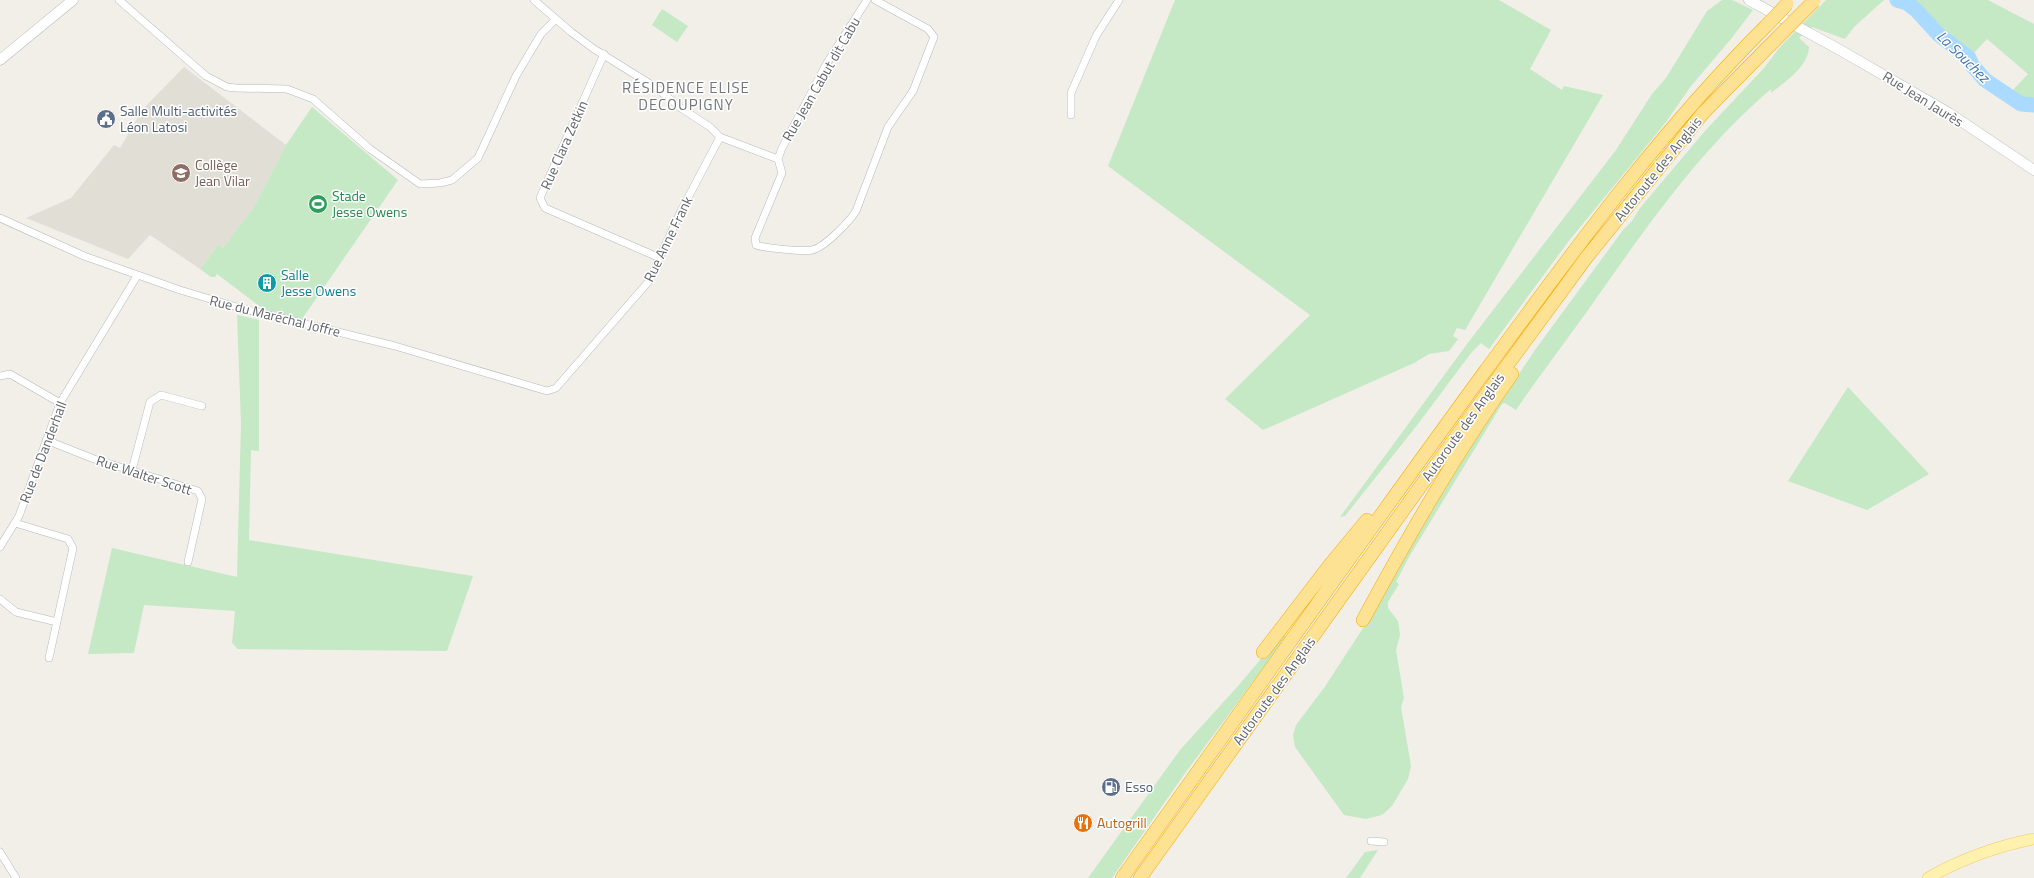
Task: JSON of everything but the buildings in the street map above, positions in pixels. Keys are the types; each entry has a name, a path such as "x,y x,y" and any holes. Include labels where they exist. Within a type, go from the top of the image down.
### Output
{"highway":[{"name":"Autoroute des Anglais","path":"1140,878 1503,371 1614,222 1703,113 1814,0"},
{"name":"Autoroute des Anglais","path":"1122,878 1411,472 1615,198 1684,114 1731,60 1789,2"},
{"path":"1363,620 1439,484 1476,425 1541,332 1552,306"},
{"path":"1263,652 1329,566 1387,497 1411,472"}],"main road":[{"path":"0,60 73,0"},
{"name":"Rue Jean Jaurès","path":"1749,0 1810,33 1837,51 1949,113 2034,170"},
{"path":"1928,878 2001,848 2034,839"}],"street":[{"path":"119,0 184,59 206,76 227,87 287,89 313,98 370,149 420,184 440,184 452,180 478,158 516,76 541,34 556,19"},
{"path":"534,0 556,19 604,54 666,95 681,108 710,127 720,137 778,159 782,174 755,238 756,245 813,250 822,245 853,217 888,127 913,91 934,37 928,29 875,0"},
{"name":"Rue Jean Cabut dit Cabu","path":"778,159 782,148 827,64 867,0"},
{"path":"1071,115 1071,93 1096,36 1119,0"},
{"name":"Rue Clara Zetkin","path":"604,54 540,198 545,208 660,258"},
{"name":"Rue Anne Frank","path":"556,388 649,281 681,211 720,137"},
{"name":"Rue du Maréchal Joffre","path":"0,218 80,254 137,276 240,308 395,346 461,365 522,385 547,391 556,388"},
{"name":"Rue de Danderhall","path":"0,547 15,523 60,402 137,276"},
{"path":"0,376 10,374 60,402"},
{"path":"132,470 150,402 154,398 161,395 202,406"},
{"name":"Rue Walter Scott","path":"46,440 94,459 198,491 202,499 188,562"},
{"path":"15,523 68,539 73,548 49,658"},
{"path":"0,599 16,612 57,622"},
{"path":"1371,841 1384,842"},
{"path":"0,852 16,878"}],"shaded area":[{"name":"Collège Jean Vilar","path":"184,67 286,145 254,207 223,248 218,245 200,269 150,235 128,259 26,218 71,198 114,145 120,148 142,110"}],"green space":[{"path":"1175,0 1499,0 1551,30 1530,69 1562,90 1564,86 1603,95 1465,330 1457,328 1453,336 1458,339 1449,351 1429,354 1414,363 1263,430 1225,399 1310,315 1108,166"},
{"path":"1722,0 1732,0 1753,10 1731,39 1691,86 1666,122 1568,242 1489,349 1481,343 1471,353 1418,424 1345,516 1340,517 1467,344 1616,150 1652,94 1666,78 1707,11"},
{"path":"1826,0 1884,0 1854,27 1845,39 1812,27 1799,38 1809,47 1805,61 1795,73 1771,93 1771,89 1744,113 1696,166 1651,222 1516,410 1505,403 1502,404 1409,557 1396,582 1399,584 1388,602 1388,608 1398,621 1400,635 1396,650 1404,698 1401,707 1411,766 1408,779 1392,806 1382,815 1366,819 1344,815 1295,747 1293,735 1296,725 1324,688 1367,622 1435,501 1535,350 1623,230 1632,221 1640,208 1705,131 1764,68 1780,47"},
{"path":"1897,0 1988,0 2034,24 2034,105 2021,104 2010,97 2011,92 2028,74 1987,39 1969,58 1939,35 1915,10"},
{"path":"662,9 688,26 677,42 652,25"},
{"path":"312,107 398,180 302,319 266,311 217,274 215,277 211,277 200,269 218,245 223,248 254,207 286,145"},
{"path":"237,315 259,320 259,451 251,450 249,540 473,576 447,651 238,649 232,643 235,611 144,605 134,653 88,654 112,548 237,577 241,423"},
{"path":"1848,387 1929,474 1867,510 1788,481"},
{"path":"1282,634 1286,637 1183,776 1112,878 1088,878 1180,750 1238,686"},
{"path":"1378,850 1360,878 1346,878 1365,852"}],"waterway":[{"name":"La Souchez","path":"1897,0 1907,3 1916,10 1938,34 1969,58 1972,65 1985,80 2021,104 2034,105"}],"place":[{"name":"Salle Multi-activités Léon Latosi","path":"106,119"},
{"name":"Collège Jean Vilar","path":"181,173"},
{"name":"Stade Jesse Owens","path":"318,204"},
{"name":"Salle Jesse Owens","path":"267,283"},
{"name":"Esso","path":"1111,787"},
{"name":"Autogrill","path":"1083,823"}],"district":[{"name":"RÉSIDENCE ELISE DECOUPIGNY","path":"686,96"}]}
